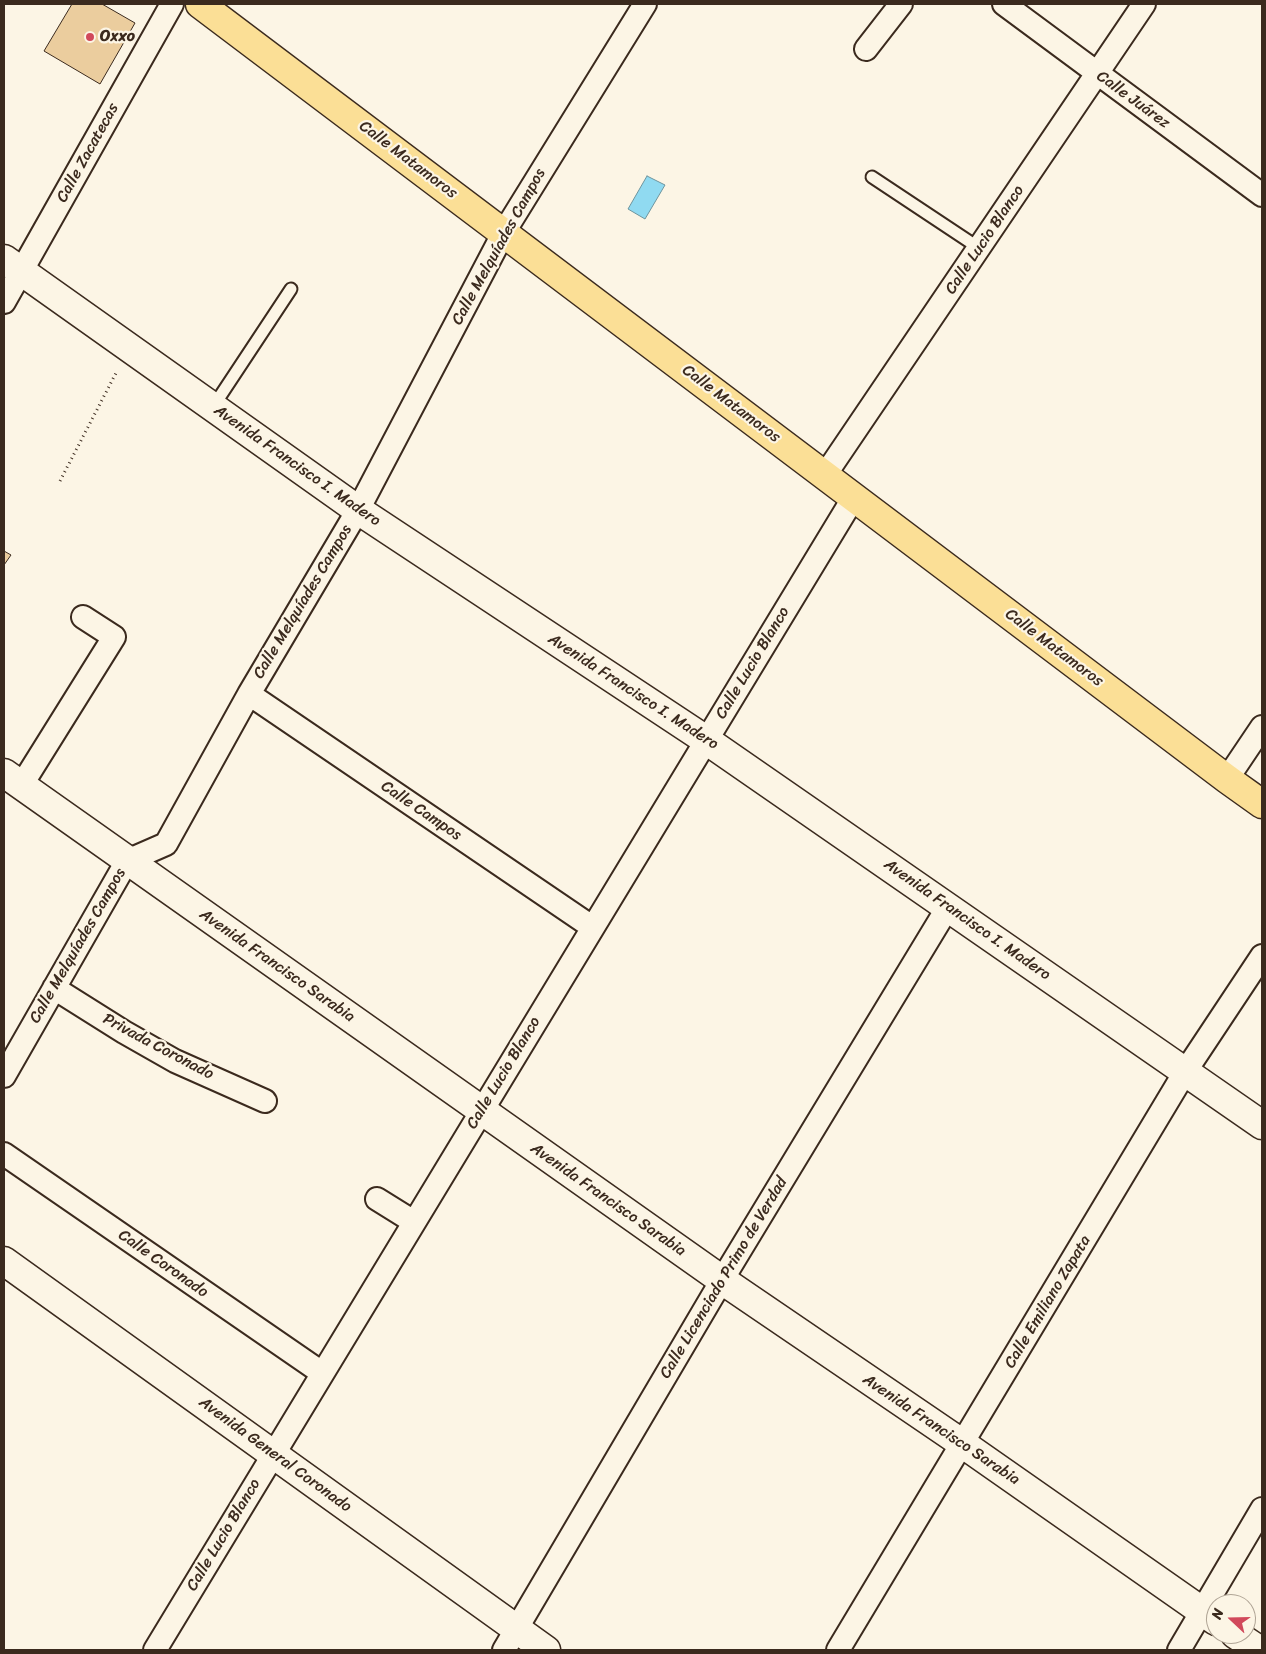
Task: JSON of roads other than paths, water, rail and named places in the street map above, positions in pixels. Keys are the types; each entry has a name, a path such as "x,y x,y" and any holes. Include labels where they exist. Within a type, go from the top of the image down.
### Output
{"main road":[{"name":"Calle Matamoros","path":"200,4 1262,804"},
{"name":"Avenida Francisco I. Madero","path":"13,265 358,510 706,740 1262,1125"},
{"name":"Avenida Francisco Sarabia","path":"13,779 722,1280 963,1444 1206,1614"},
{"name":"Avenida General Coronado","path":"4,1261 274,1454 510,1639 546,1650"}],"street":[{"name":"Calle Zacatecas","path":"4,302 13,265 172,4"},
{"name":"Calle Melquíades Campos","path":"4,1076 127,860 166,844 249,694 358,510 504,232 645,4"},
{"path":"866,49 901,4"},
{"name":"Calle Juárez","path":"1004,4 1262,195"},
{"name":"Calle Lucio Blanco","path":"825,475 1144,4"},
{"name":"Calle Lucio Blanco","path":"155,1650 854,497"},
{"path":"13,779 114,637 83,617"},
{"name":"Calle Campos","path":"249,694 592,927"},
{"path":"1227,779 1262,728"},
{"name":"Calle Licenciado Primo de Verdad","path":"510,1639 722,1280 948,907"},
{"name":"Calle Emiliano Zapata","path":"838,1650 1185,1072 1262,956"},
{"name":"Privada Coronado","path":"54,988 124,1032 176,1061 265,1101"},
{"name":"Calle Coronado","path":"4,1154 322,1373"},
{"path":"376,1199 414,1222"},
{"path":"1220,1594 1262,1510"},
{"path":"1179,1650 1206,1619"}],"lane":[{"path":"872,177 979,248"},
{"path":"213,407 291,289"}],"water":[{"path":"647,176 665,185 645,219 628,209"}],"place":[{"name":"Oxxo","path":"90,37"}]}
